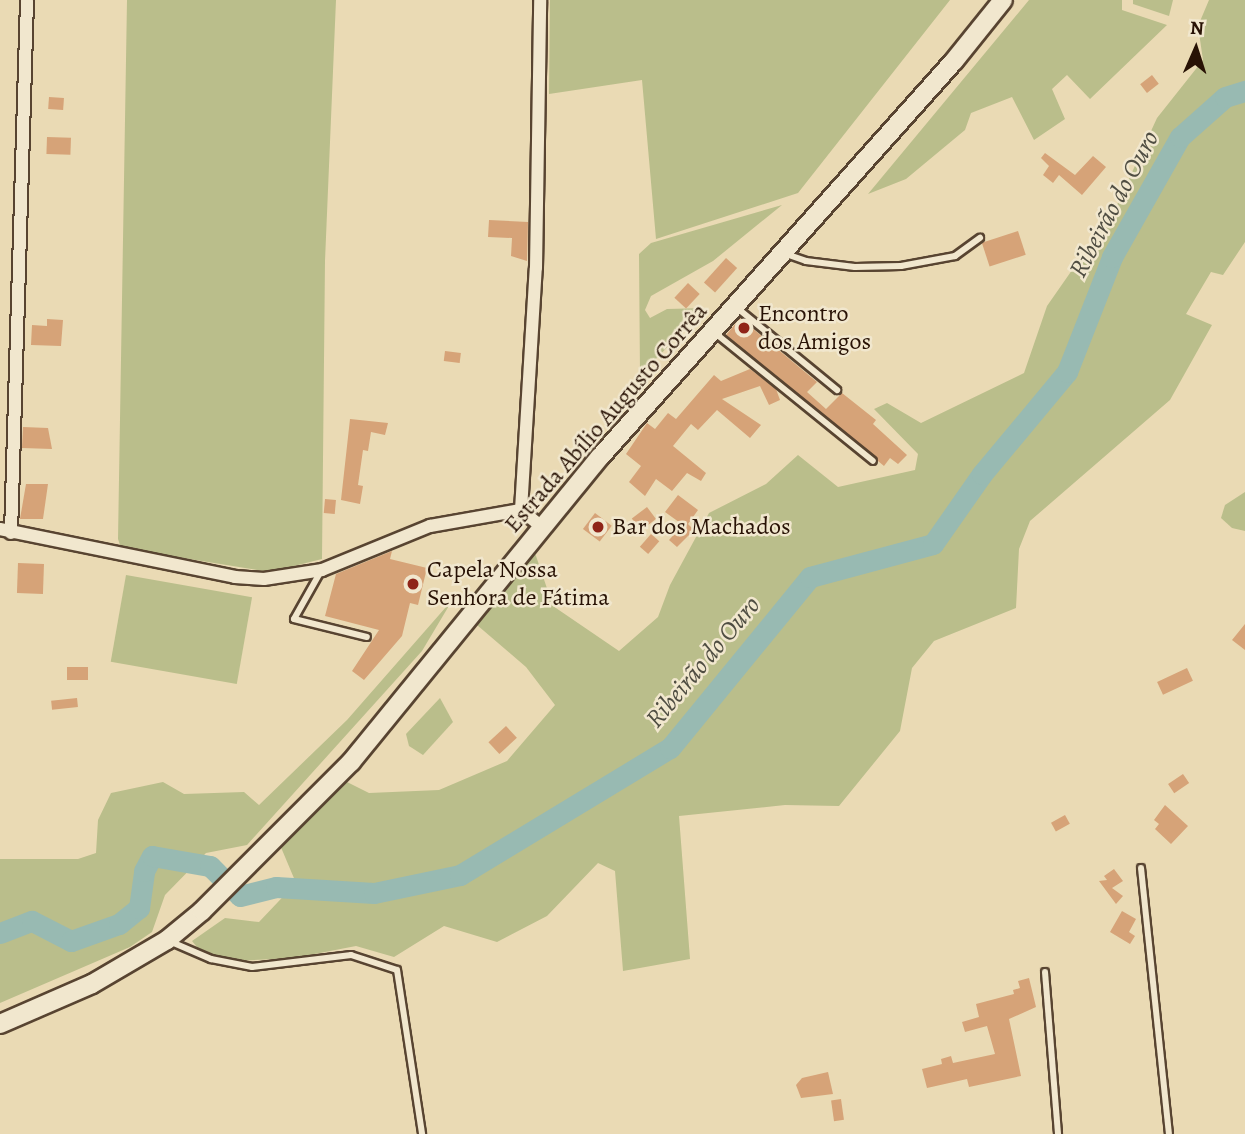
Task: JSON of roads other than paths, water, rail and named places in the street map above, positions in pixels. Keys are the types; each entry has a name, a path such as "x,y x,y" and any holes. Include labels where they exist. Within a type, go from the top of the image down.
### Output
{"main road":[{"name":"Estrada Abílio Augusto Corrêa","path":"0,1024 92,984 167,940 202,911 351,762 541,526 785,253 1003,0"}],"street":[{"path":"27,0 5,531 235,577 284,578 322,570 430,526 521,510 541,526"},
{"path":"521,510 536,268 540,0"}],"lane":[{"path":"785,253 806,261 855,267 901,265 955,256 979,238"},
{"path":"736,307 837,390"},
{"path":"713,332 873,461"},
{"path":"322,570 294,619 368,636"},
{"path":"1141,868 1169,1134"},
{"path":"167,940 211,960 252,967 351,955 397,970 422,1134"},
{"path":"1045,972 1058,1134"}],"waterway":[{"name":"Ribeirão do Ouro","path":"0,933 32,921 71,941 119,924 139,908 144,871 152,856 210,866 240,896 276,887 374,893 460,875 670,748 810,577 933,544 982,474 1067,372 1112,257 1180,137 1225,97 1245,91"}],"place":[{"name":"Encontro dos Amigos","path":"744,328"},
{"name":"Bar dos Machados","path":"598,527"},
{"name":"Capela Nossa Senhora de Fátima","path":"413,584"}]}
